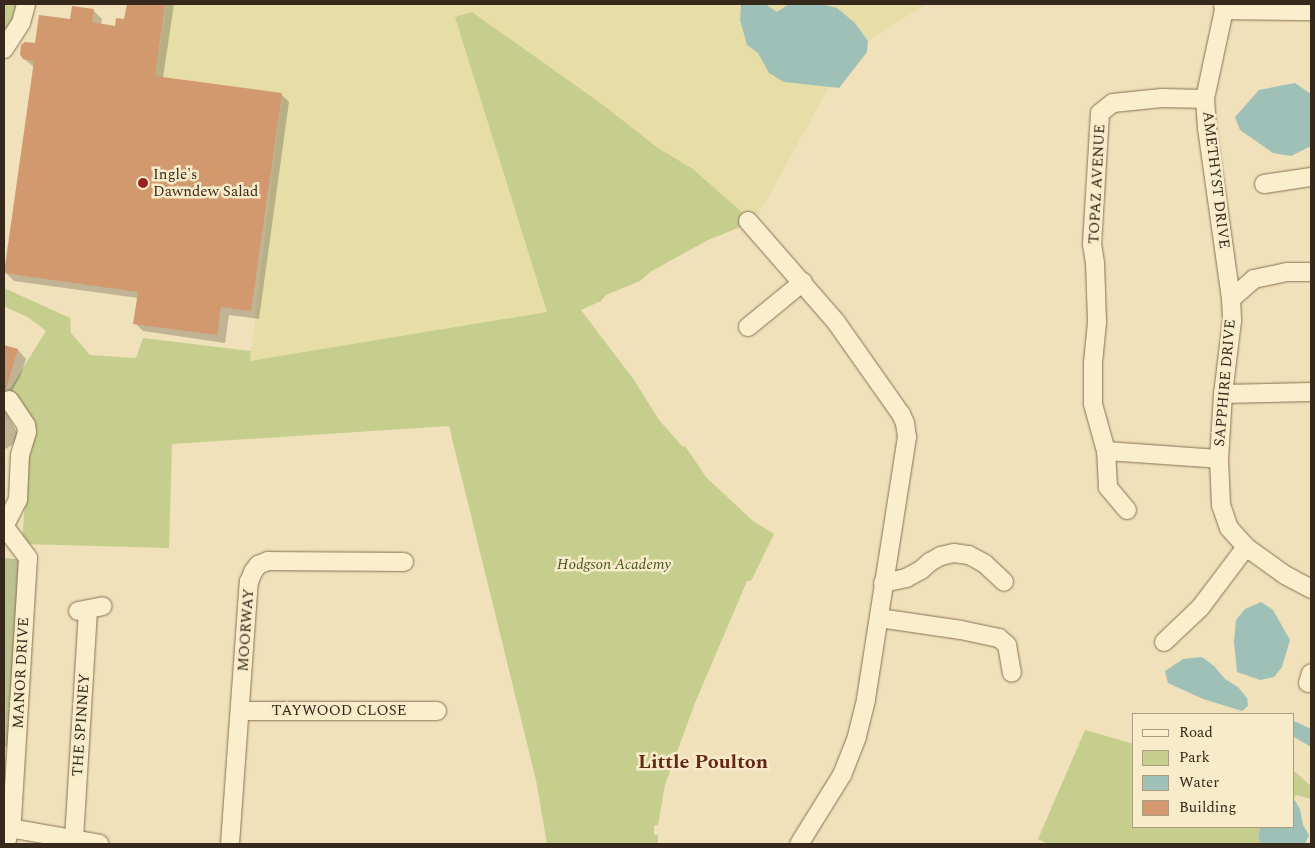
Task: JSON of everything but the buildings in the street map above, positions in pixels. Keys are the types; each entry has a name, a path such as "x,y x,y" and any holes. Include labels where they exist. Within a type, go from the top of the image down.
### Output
{"street":[{"path":"4,49 21,23 26,4"},
{"path":"1224,7 1311,11"},
{"name":"AMETHYST DRIVE","path":"1224,7 1205,99 1207,128 1231,298"},
{"name":"TOPAZ AVENUE","path":"1127,510 1108,487 1106,451 1093,404 1093,363 1097,322 1096,263 1092,244 1100,113 1112,103 1162,98 1205,99"},
{"path":"1264,184 1311,177"},
{"path":"748,222 803,282 844,333 905,423 907,437 866,700 857,737 842,775 799,844"},
{"name":"SAPPHIRE DRIVE","path":"1311,272 1287,272 1254,279 1231,298 1232,321 1223,394 1219,459 1221,505 1229,528 1246,547 1284,575 1311,589"},
{"path":"748,328 803,282"},
{"path":"1223,394 1311,392"},
{"path":"4,526 18,500 20,455 27,432 21,416 13,408 9,400"},
{"path":"1106,451 1219,459"},
{"name":"MANOR DRIVE","path":"4,526 28,558 7,833"},
{"path":"1164,642 1200,608 1246,547"},
{"path":"883,583 906,578 941,556 954,553 969,555 985,564 1004,582"},
{"name":"MOORWAY","path":"230,844 249,582 255,567 268,561 404,562"},
{"name":"THE SPINNEY","path":"74,839 90,609"},
{"path":"879,618 961,630 999,638 1006,644 1012,673"},
{"name":"TAYWOOD CLOSE","path":"241,711 437,711"},
{"path":"7,833 74,839 100,844"}],"shaded area":[{"path":"167,4 926,4 868,41 867,52 839,88 830,85 756,219 745,215 693,169 658,148 472,12 456,17 548,312 250,361 282,93 155,76"}],"green space":[{"path":"4,4 19,4 17,13 4,31"},
{"name":"Hodgson Academy","path":"472,12 603,105 658,148 693,169 745,215 743,226 708,240 650,272 640,281 606,295 601,301 581,310 634,380 659,420 683,447 685,446 706,477 753,521 774,534 751,581 747,581 695,703 665,785 658,825 654,826 654,835 658,835 658,844 547,844 536,780 449,426 172,444 169,548 22,544 30,430 8,392 46,331 29,318 4,306 4,288 70,318 71,333 90,355 136,358 143,338 251,351 250,361 547,312 455,17"},
{"path":"4,558 25,560 13,747 4,746"},
{"path":"1085,730 1132,743 1132,828 1260,828 1258,837 1261,844 1048,844 1038,839"},
{"path":"1295,772 1311,786 1310,799 1296,795 1295,797"}],"water":[{"path":"741,4 765,4 777,12 789,4 821,4 837,8 855,23 868,41 867,52 839,88 784,82 769,73 758,53 747,45 740,20"},
{"path":"1295,83 1311,94 1311,146 1291,156 1273,153 1240,130 1235,117 1259,90"},
{"path":"1261,602 1273,610 1290,640 1282,667 1274,677 1260,680 1237,672 1234,642 1236,620 1245,609"},
{"path":"1202,657 1214,666 1225,679 1238,687 1247,698 1248,706 1242,711 1203,699 1168,683 1165,671 1183,659"},
{"path":"1295,721 1311,729 1311,747 1295,738"},
{"path":"1295,801 1300,809 1303,825 1309,835 1305,844 1261,844 1258,837 1260,828 1295,828"}],"place":[{"name":"Ingle's Dawndew Salad","path":"143,183"}],"district":[{"name":"Little Poulton","path":"703,762"}]}
